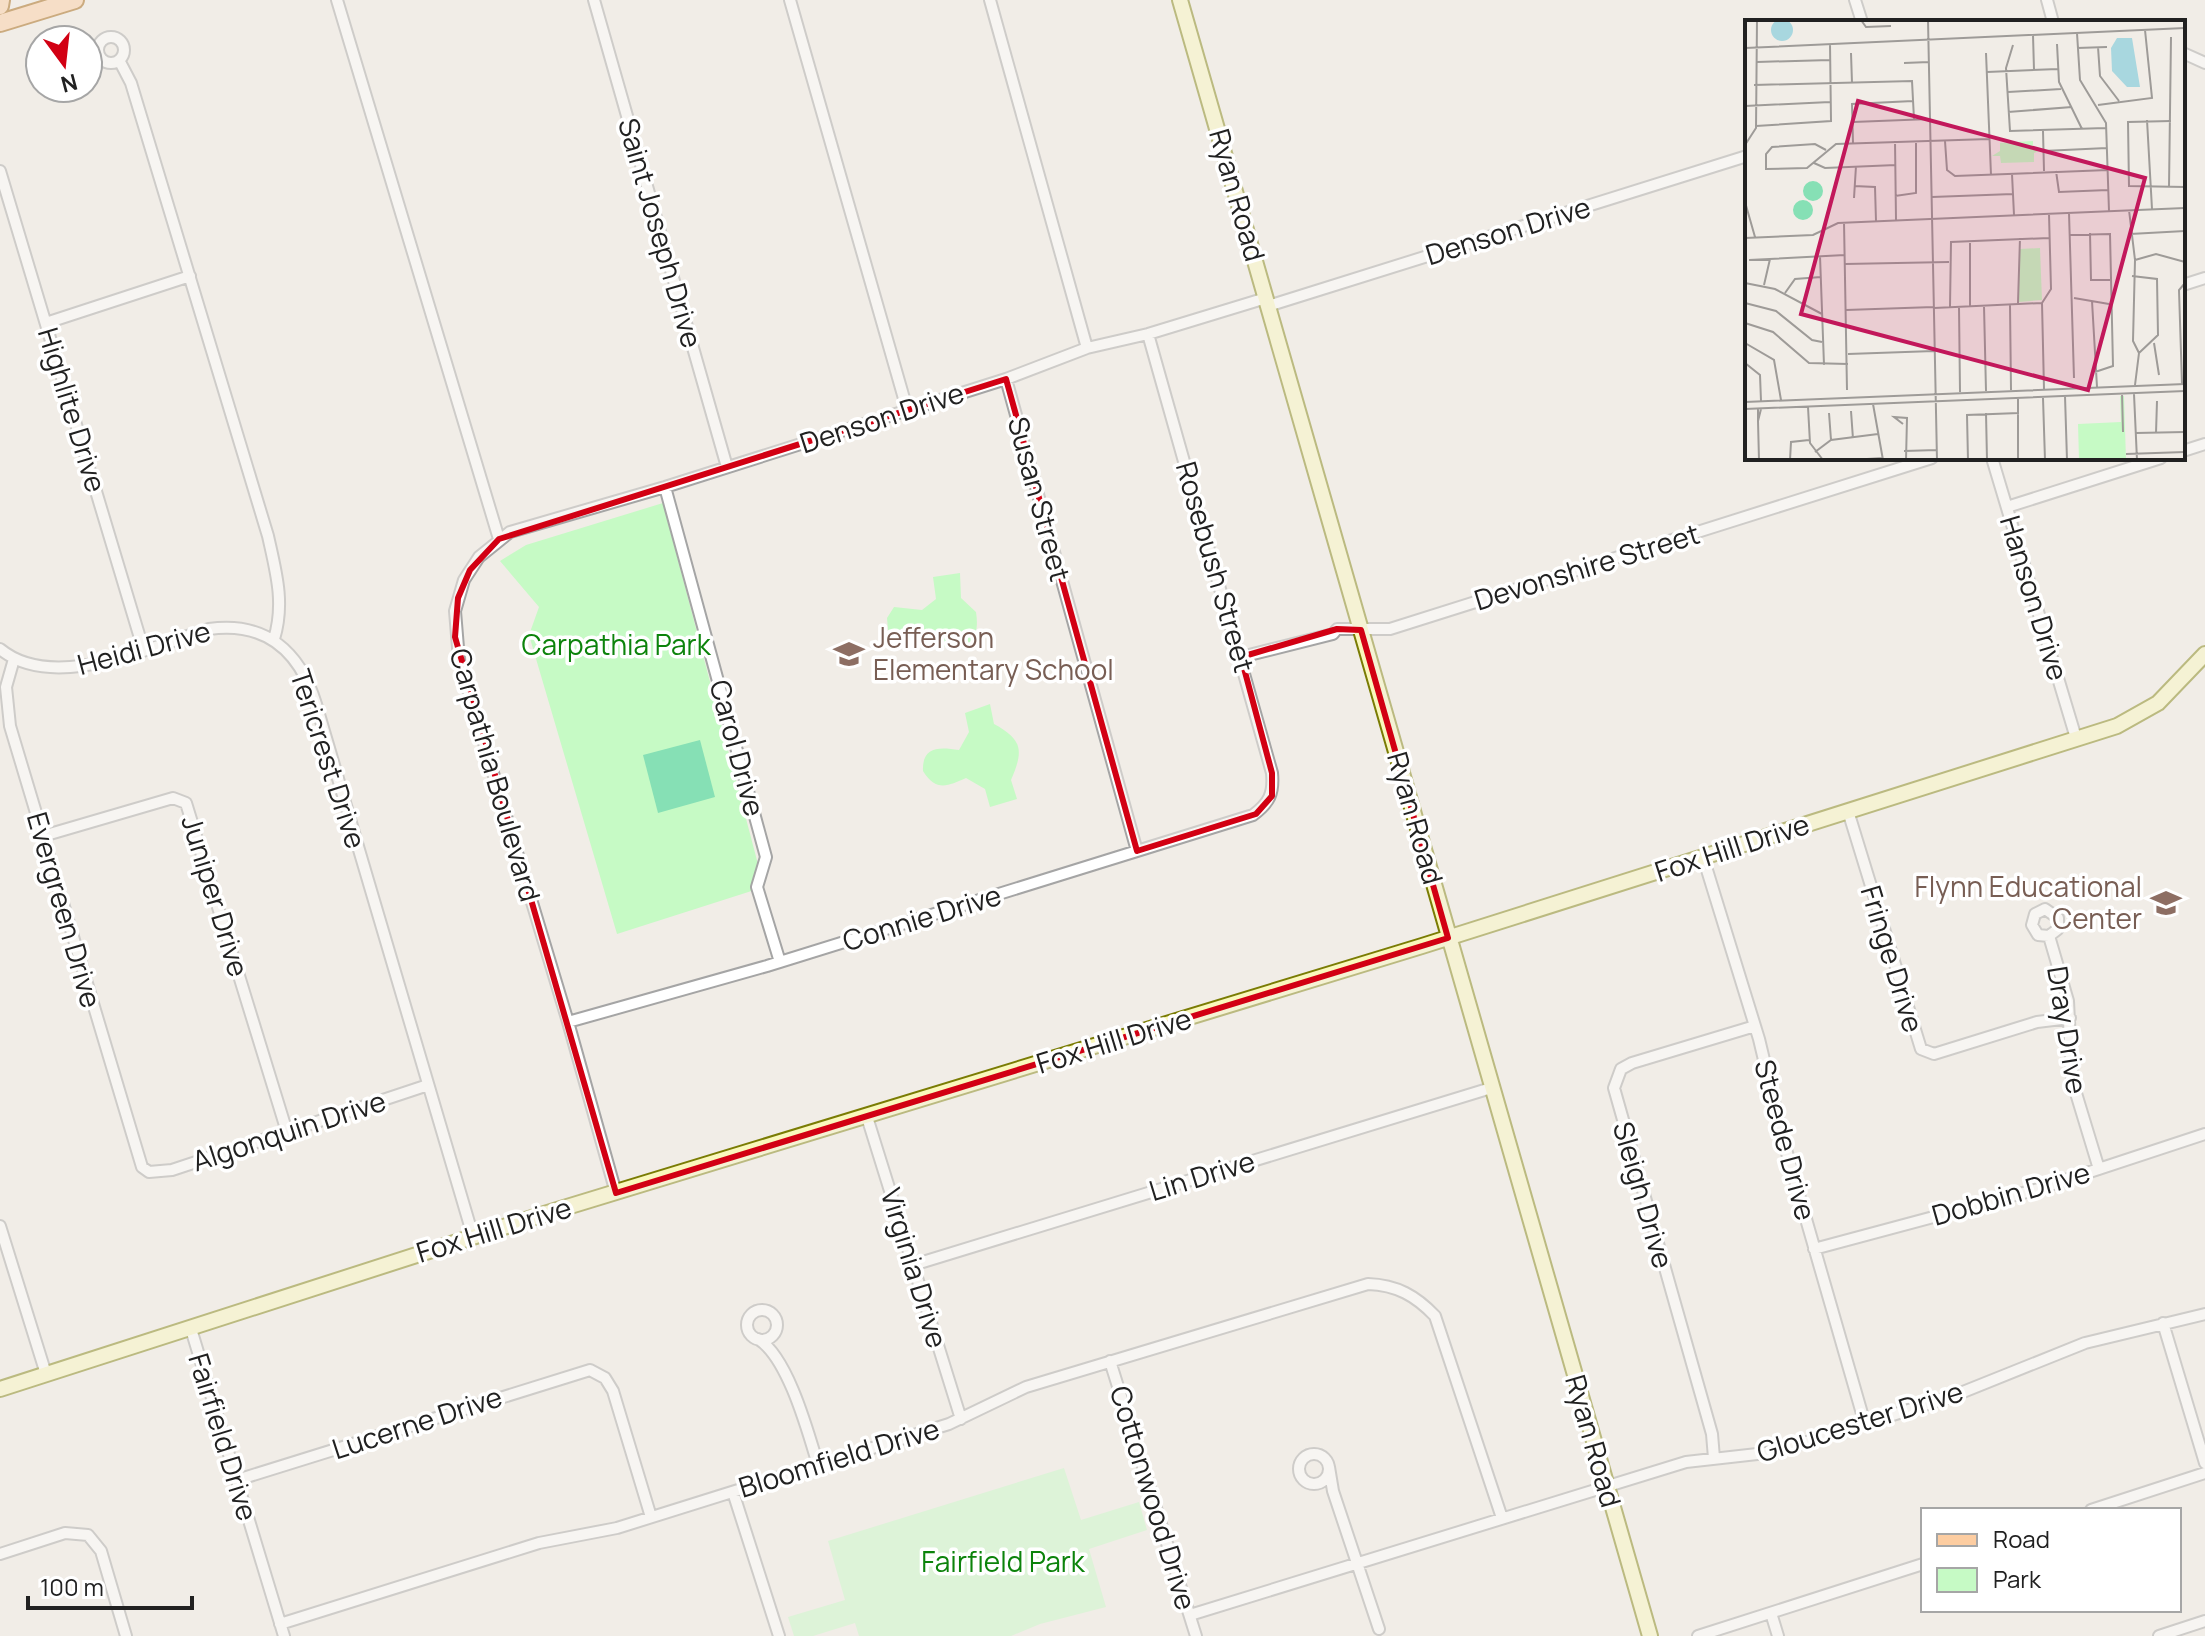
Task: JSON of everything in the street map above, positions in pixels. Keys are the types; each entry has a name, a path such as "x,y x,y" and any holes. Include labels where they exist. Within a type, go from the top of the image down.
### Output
{"main road":[{"path":"0,23 75,0"}],"street":[{"path":"337,0 499,539"},
{"name":"Saint Joseph Drive","path":"594,0 727,467"},
{"path":"790,0 907,409"},
{"path":"990,0 1087,348"},
{"name":"Ryan Road","path":"1180,0 1650,1636"},
{"path":"1855,0 1861,20"},
{"path":"2047,0 2052,20"},
{"path":"2185,54 2205,63"},
{"name":"Tericrest Drive","path":"119,60 131,83 271,550 280,595 279,622 274,639 294,657 310,684 473,1236"},
{"name":"Denson Drive","path":"499,539 526,526 665,487 1006,379 1087,348 1267,302 1745,157"},
{"name":"Highlite Drive","path":"0,171 143,648"},
{"path":"46,323 190,276"},
{"path":"2185,284 2205,278"},
{"name":"Rosebush Street","path":"1148,334 1272,773 1273,790 1269,801"},
{"name":"Susan Street","path":"1006,379 1137,851"},
{"path":"2185,450 2205,444"},
{"name":"Devonshire Street","path":"1241,657 1333,634 1337,629 1390,629 1926,460"},
{"name":"Hanson Drive","path":"1993,460 2076,738"},
{"path":"2007,507 2155,460"},
{"name":"Carol Drive","path":"665,487 766,857 757,887 780,962"},
{"name":"Carpathia Boulevard","path":"499,539 479,557 464,580 455,611 455,637 616,1193"},
{"name":"Heidi Drive","path":"14,659 47,669 66,670 221,627 247,628 274,639"},
{"path":"0,649 14,659"},
{"name":"Fox Hill Drive","path":"0,1389 473,1236 1448,938 2076,738 2145,713 2170,694 2205,654"},
{"name":"Evergreen Drive","path":"14,659 7,673 7,708 136,1153 142,1167 149,1172"},
{"name":"Juniper Drive","path":"43,836 173,798 186,803 287,1132"},
{"name":"Connie Drive","path":"568,1022 780,962 1253,815 1269,801"},
{"name":"Fringe Drive","path":"1848,811 1921,1049 1934,1054 2037,1022 2070,1018"},
{"name":"Steede Drive","path":"1703,857 1755,1026 1814,1249 1865,1424"},
{"name":"Dray Drive","path":"2049,936 2065,988 2070,1018 2072,1080 2099,1169"},
{"name":"Sleigh Drive","path":"1714,1458 1712,1434 1614,1088 1621,1069 1632,1063 1755,1026"},
{"name":"Algonquin Drive","path":"149,1172 172,1170 428,1085"},
{"name":"Lin Drive","path":"913,1265 1491,1088"},
{"name":"Virginia Drive","path":"867,1117 961,1419"},
{"name":"Dobbin Drive","path":"1814,1249 2038,1189 2205,1134"},
{"path":"0,1226 46,1374"},
{"name":"Bloomfield Drive","path":"280,1624 539,1543 598,1533 733,1492 961,1419 1026,1387 1368,1284 1394,1287 1426,1306 1441,1327 1502,1518"},
{"path":"773,1351 748,1329 748,1320 754,1312 763,1310 772,1314 776,1323 773,1351 818,1465"},
{"name":"Gloucester Drive","path":"1190,1615 1686,1462 1765,1455 1953,1396 2085,1343 2205,1314"},
{"path":"2163,1323 2205,1463"},
{"name":"Fairfield Drive","path":"191,1329 284,1636"},
{"path":"758,1339 768,1339 775,1332"},
{"name":"Cottonwood Drive","path":"1110,1361 1196,1636"},
{"name":"Lucerne Drive","path":"237,1480 580,1371 598,1372 613,1391 651,1517"},
{"path":"1333,1491 1309,1483 1300,1472 1303,1459 1311,1454 1321,1456 1329,1467 1333,1491 1379,1629"},
{"path":"1309,1483 1324,1480 1329,1467"},
{"path":"2097,1508 2205,1473"},
{"path":"733,1492 778,1636"},
{"path":"0,1554 65,1533 88,1535 101,1551 126,1636"},
{"path":"1698,1636 1921,1565"},
{"path":"1771,1613 1778,1636"},
{"path":"2159,1636 2205,1621"}],"highlighted area":[{"path":"1006,379 1137,851 1256,814 1272,796 1272,773 1241,657 1337,629 1361,630 1448,938 616,1193 455,637 458,598 470,570 499,539"}],"green space":[{"name":"Carpathia Park","path":"663,503 764,887 617,934 529,635 539,607 500,561 526,545"},
{"path":"960,573 961,598 976,612 976,631 969,643 956,647 937,645 926,628 923,641 902,648 889,641 887,618 894,607 922,610 936,599 933,577"},
{"path":"990,704 994,724 1016,741 1019,754 1011,780 1017,799 990,807 985,789 966,778 948,785 938,785 923,771 923,763 933,750 959,750 969,732 965,713"},
{"path":"700,740 715,797 658,813 643,755"},
{"name":"Fairfield Park","path":"1064,1468 1081,1520 1139,1502 1147,1530 1089,1549 1106,1607 1040,1624 1011,1636 859,1636 855,1623 813,1636 794,1636 788,1617 845,1600 828,1541"}],"place":[{"name":"Jefferson Elementary School","path":"849,654"},
{"name":"Flynn Educational Center","path":"2166,903"}]}
